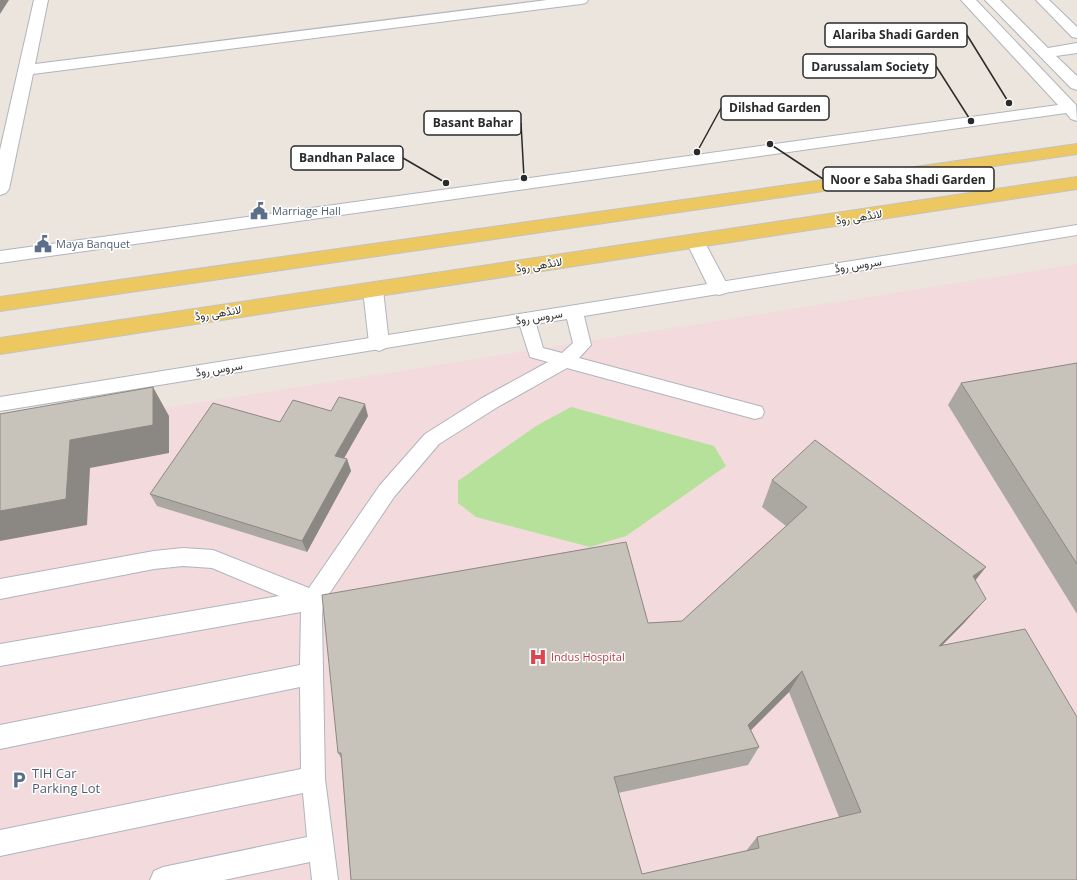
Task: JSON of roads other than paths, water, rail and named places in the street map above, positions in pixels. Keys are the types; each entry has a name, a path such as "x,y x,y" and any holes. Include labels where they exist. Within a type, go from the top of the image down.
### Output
{"main road":[{"path":"0,304 1077,149"},
{"name":"لانڈھی روڈ","path":"0,346 1077,184"}],"street":[{"path":"0,189 41,0"},
{"path":"26,70 580,0"},
{"path":"968,0 1075,111"},
{"path":"992,0 1077,85"},
{"path":"1045,53 1077,48"},
{"path":"0,257 1075,111"},
{"path":"695,241 719,288"},
{"path":"373,290 379,343"}],"lane":[{"path":"1042,0 1077,34"},
{"name":"سروس روڈ","path":"0,404 1077,230"},
{"path":"325,880 313,779 311,616 313,600 387,491 432,439 489,402 565,361 582,345 574,312"},
{"path":"526,319 536,352 754,412"},
{"path":"0,589 154,560 183,557 213,559 313,600"},
{"path":"0,655 313,600"},
{"path":"0,737 312,674"},
{"path":"0,843 313,779"},
{"path":"163,880 321,847"}],"place":[{"name":"Alariba Shadi Garden","path":"1009,103"},
{"name":"Darussalam Society","path":"971,121"},
{"name":"Noor e Saba Shadi Garden","path":"770,144"},
{"name":"Dilshad Garden","path":"697,152"},
{"name":"Basant Bahar","path":"524,178"},
{"name":"Bandhan Palace","path":"446,183"},
{"name":"Marriage Hall","path":"259,211"},
{"name":"Maya Banquet","path":"43,244"},
{"name":"Indus Hospital","path":"538,657"},
{"name":"TIH Car Parking Lot","path":"19,780"}]}
